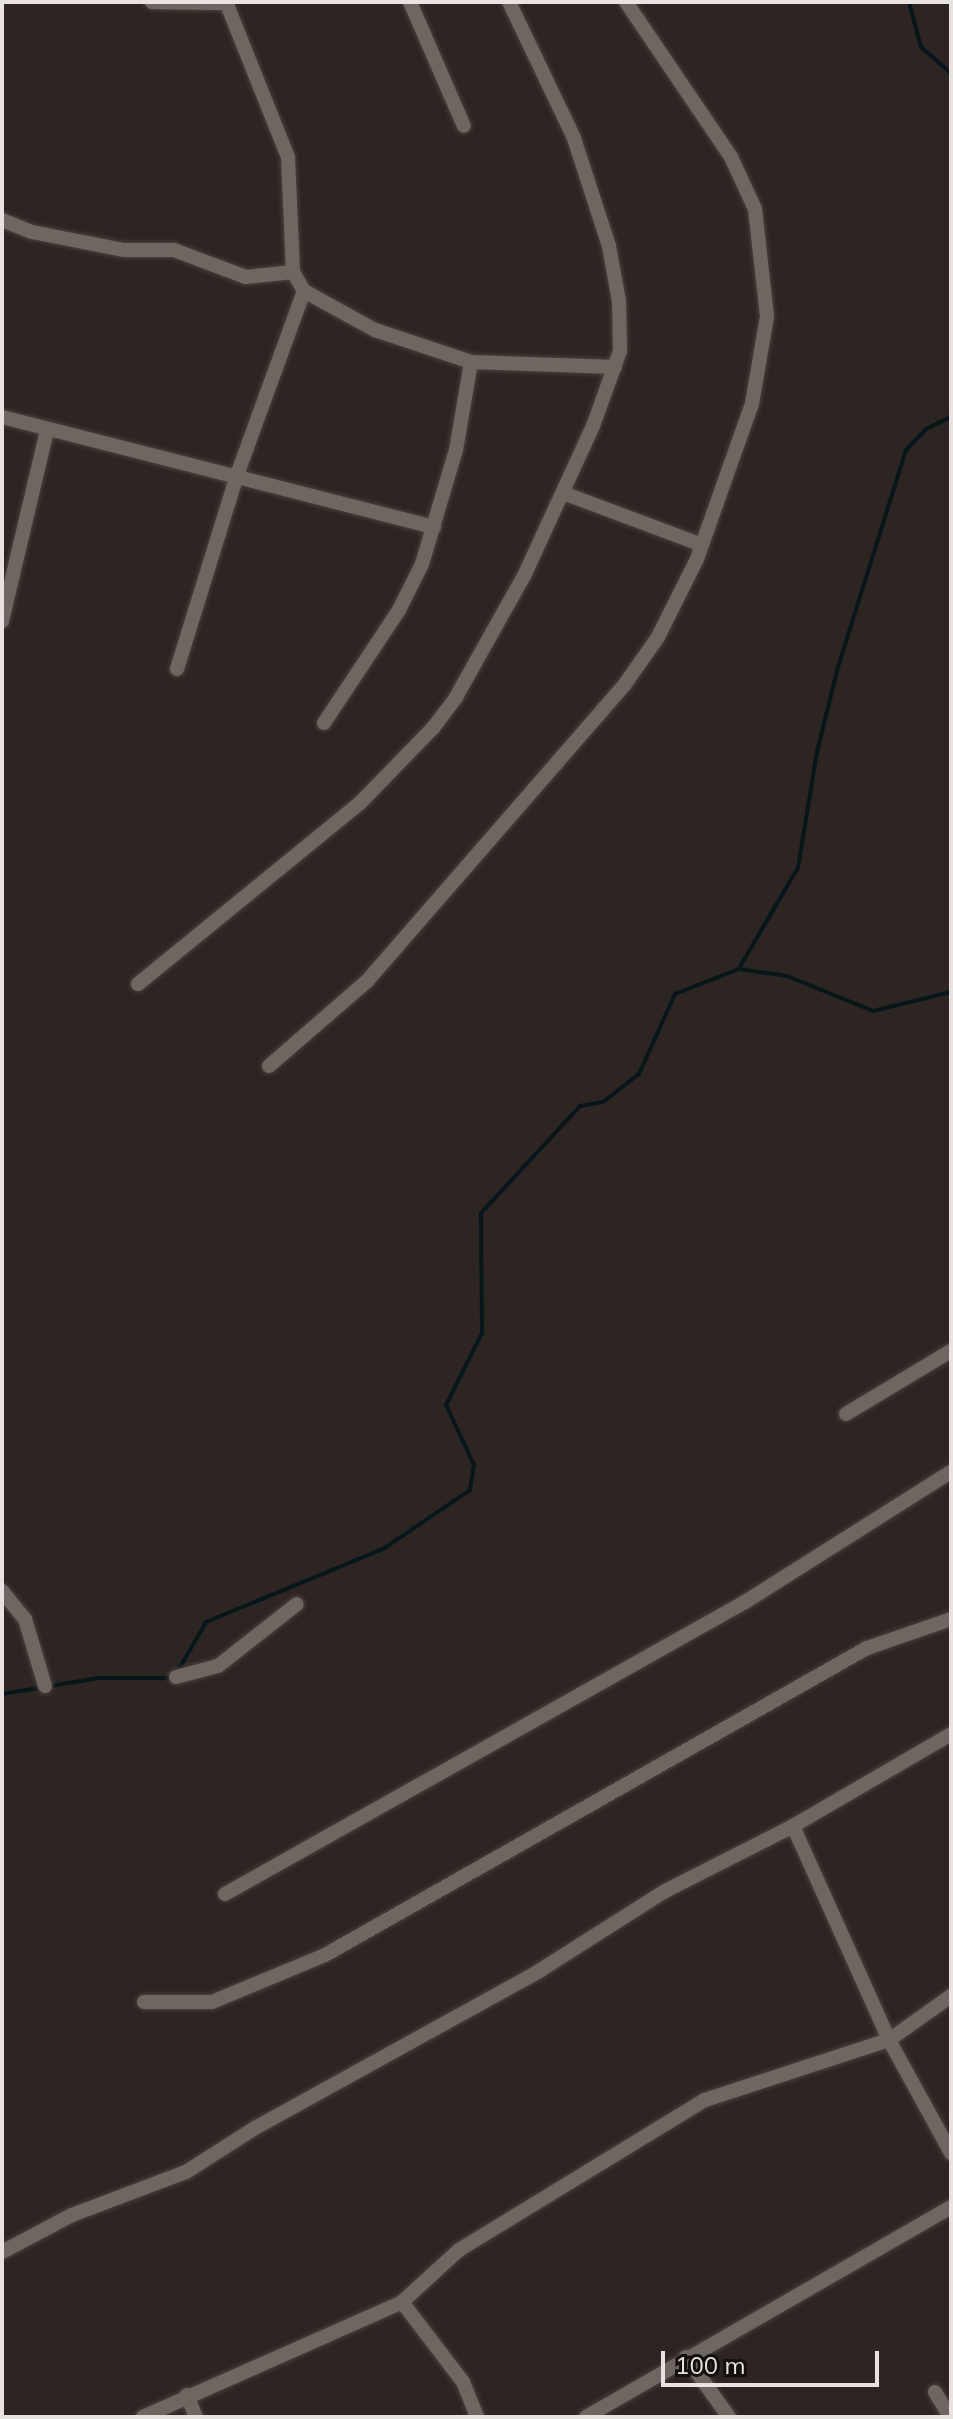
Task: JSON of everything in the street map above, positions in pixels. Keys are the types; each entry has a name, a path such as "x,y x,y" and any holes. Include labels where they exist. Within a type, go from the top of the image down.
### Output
{"street":[{"path":"152,2 226,2 288,157 293,272 304,291 375,330 471,362 615,367"},
{"path":"410,2 464,126"},
{"path":"138,984 360,803 433,728 456,697 524,576 563,493 615,367 619,301 609,246 574,138 509,2"},
{"path":"269,1066 367,981 625,684 658,637 702,545 752,404 767,316 765,264 755,209 731,157 626,2"},
{"path":"2,220 32,232 124,250 174,250 246,277 293,272"},
{"path":"177,669 237,475 304,291"},
{"path":"324,723 399,610 434,527 456,450 471,362"},
{"path":"2,417 47,431 237,475 434,527"},
{"path":"2,621 47,431"},
{"path":"563,493 702,545"},
{"path":"846,1414 951,1351"},
{"path":"225,1894 745,1602 951,1472"},
{"path":"2,1591 25,1619 45,1686"},
{"path":"176,1677 218,1666 297,1604"},
{"path":"144,2002 212,2002 325,1955 867,1648 951,1619"},
{"path":"2,2252 72,2215 186,2172 255,2128 539,1971 665,1891 793,1826 951,1734"},
{"path":"793,1826 889,2040 951,2153"},
{"path":"143,2417 402,2302 459,2250 705,2100 889,2040 951,1996"},
{"path":"586,2417 951,2207"},
{"path":"402,2302 463,2382 477,2417"},
{"path":"686,2357 729,2417"},
{"path":"935,2392 950,2417"},
{"path":"187,2395 196,2417"}],"waterway":[{"path":"909,2 921,47 951,73"},
{"path":"739,968 798,868 817,752 838,667 906,450 926,429 951,417"},
{"path":"2,1694 99,1678 167,1678 179,1669 206,1622 383,1549 470,1490 474,1465 446,1405 482,1333 481,1213 580,1106 603,1102 639,1074 675,994 739,969 787,976 873,1011 951,992"}]}
